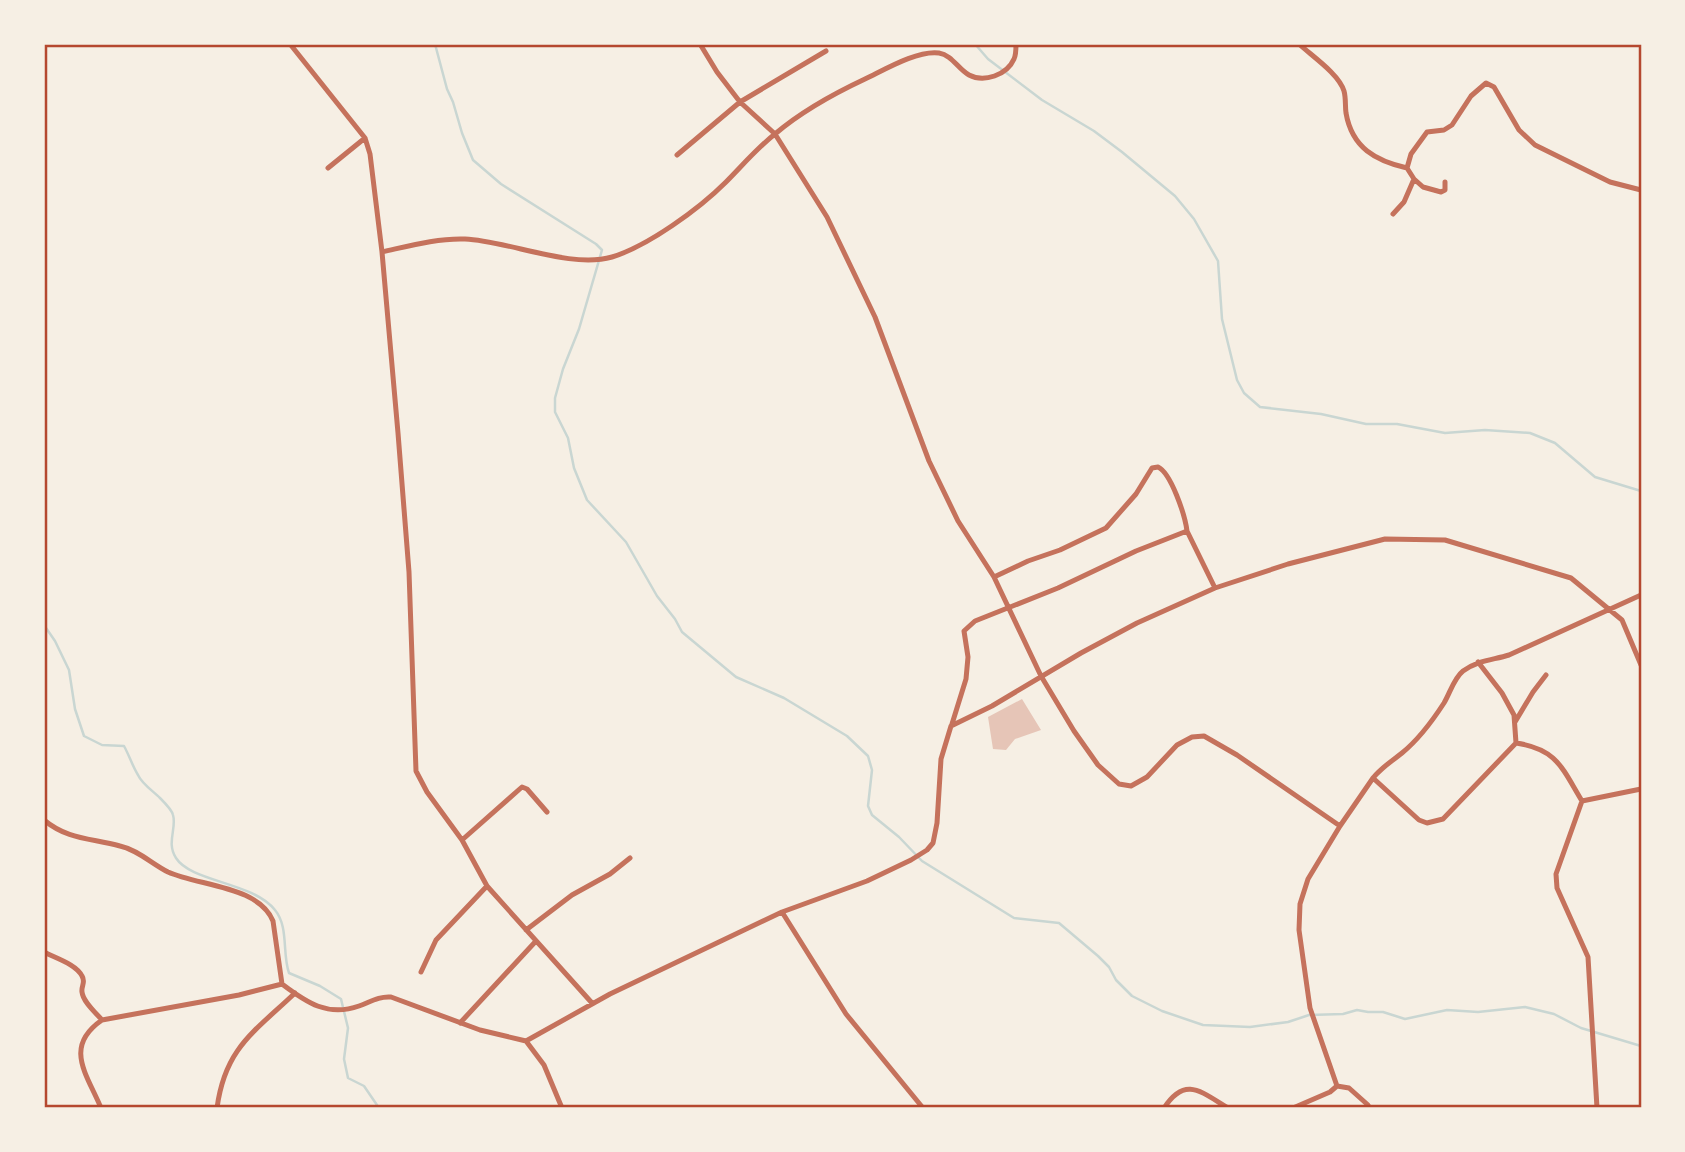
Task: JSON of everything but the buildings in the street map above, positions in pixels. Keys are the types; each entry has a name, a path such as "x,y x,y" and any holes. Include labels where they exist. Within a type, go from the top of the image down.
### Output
{"street":[{"path":"290,44 365,138 370,154 382,252 409,572 416,771 427,793 461,840 487,886 592,1003"},
{"path":"700,44 740,102 775,134 827,217 875,317 929,461 958,521 994,577 1041,676 1074,732 1098,765 1119,783 1131,786 1147,777 1177,745 1192,737 1204,736 1237,755 1340,826"},
{"path":"382,252 465,239 548,255 604,259 640,246 697,207 725,183 755,151 811,107 908,59 937,52 945,55 970,76 979,78 1003,73 1015,58 1016,44"},
{"path":"1299,44 1322,64 1344,90 1346,115 1357,139 1373,157 1407,168"},
{"path":"677,155 740,102 825,51"},
{"path":"1446,182 1445,190 1441,192 1423,187 1414,180 1407,168 1411,154 1427,132 1444,131 1452,125 1471,96 1489,83 1519,130 1535,145 1610,182 1641,190"},
{"path":"328,168 365,138"},
{"path":"1393,214 1404,202 1414,180"},
{"path":"994,577 1105,528 1136,494 1152,468 1158,467 1166,472 1185,516 1187,531 1215,588"},
{"path":"526,1041 592,1003 782,912 867,881 921,854 933,843 937,823 940,759 966,679 968,657 964,631 975,621 1008,606 1058,588 1136,551 1187,531"},
{"path":"951,726 992,706 1137,623 1215,588 1362,543 1385,539 1445,540 1571,578 1622,620 1641,665"},
{"path":"1337,1086 1310,1008 1299,930 1300,904 1317,861 1380,769 1404,752 1438,713 1454,687 1457,676 1478,662 1509,655 1641,595"},
{"path":"1373,778 1419,820 1433,823 1443,818 1516,743 1514,715 1502,693 1478,662"},
{"path":"1515,722 1546,675"},
{"path":"1516,743 1544,750 1561,767 1581,801 1556,874 1557,888 1588,957 1597,1108"},
{"path":"461,840 515,791 522,788 527,789 547,812"},
{"path":"1581,801 1641,789"},
{"path":"44,820 60,833 121,846 168,872 222,887 262,905 270,912 273,921 282,984 322,1007 337,1011 374,999 391,997 460,1023 526,1041 544,1065 562,1108"},
{"path":"526,930 572,895 610,874 631,858"},
{"path":"421,972 436,940 487,886"},
{"path":"782,912 846,1014 923,1108"},
{"path":"460,1023 536,941"},
{"path":"44,952 68,964 82,976 84,982 81,991 84,998 102,1020"},
{"path":"101,1108 81,1055 81,1041 88,1029 102,1020 239,996 282,984"},
{"path":"217,1108 220,1084 243,1041 295,993"},
{"path":"1337,1086 1349,1088 1368,1105"},
{"path":"1293,1108 1330,1092 1337,1086"},
{"path":"1164,1108 1183,1088 1191,1089 1228,1108"}],"waterway":[{"path":"435,44 447,89 473,160 501,184 602,250 555,398 555,412 568,438 574,468 587,500 626,542 657,596 682,632 736,677 784,698 847,736 868,756 872,770 868,806 872,815 922,861 1014,918 1059,923 1098,956 1132,996 1162,1011 1203,1025 1250,1027 1288,1022 1309,1015 1343,1014 1357,1010 1383,1012 1405,1019 1447,1010 1478,1012 1525,1007 1554,1014 1581,1028 1641,1046"},
{"path":"975,44 988,59 1042,100 1094,131 1122,152 1175,196 1194,219 1218,261 1222,319 1237,380 1244,393 1260,407 1321,414 1366,424 1397,424 1445,433 1485,430 1530,433 1555,443 1595,477 1641,491"},
{"path":"44,625 69,670 75,709 84,736 102,745 124,746 140,778 172,813 172,847 176,858 195,872 252,893 265,901 275,910 282,924 289,973 320,986 341,999 348,1028 344,1059 348,1078 364,1086 379,1108"}]}
